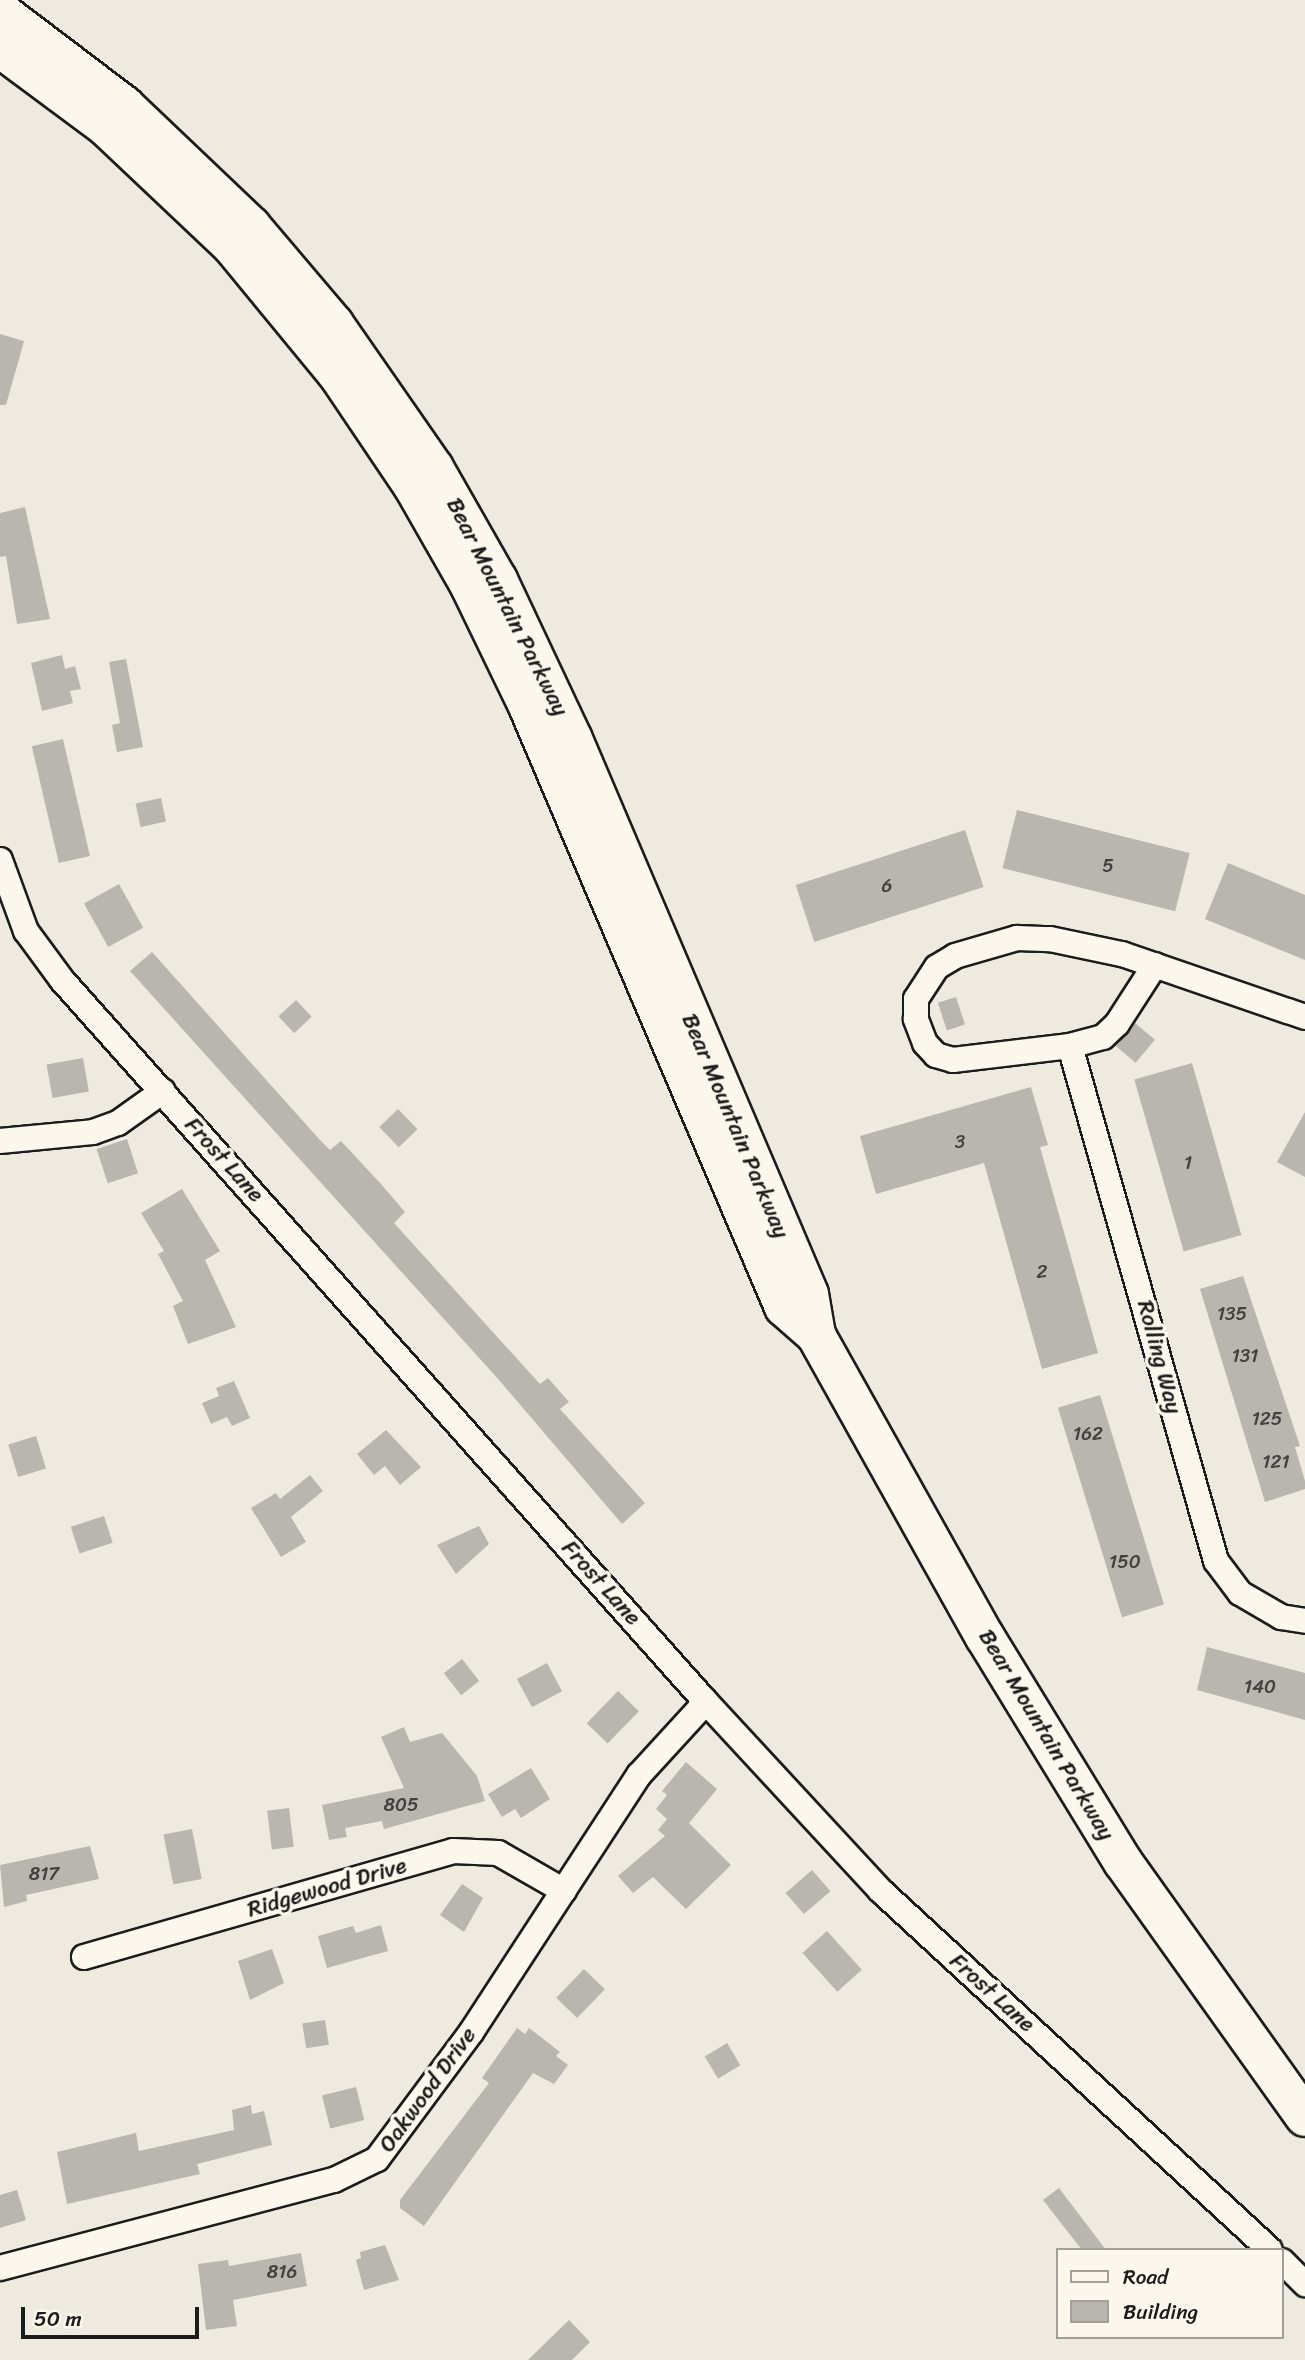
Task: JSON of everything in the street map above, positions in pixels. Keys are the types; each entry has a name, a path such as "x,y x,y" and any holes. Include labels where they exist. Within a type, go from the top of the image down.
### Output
{"highway":[{"name":"Bear Mountain Parkway","path":"0,11 125,106 235,210 341,333 434,468 498,580 572,737 809,1294 816,1335"},
{"name":"Bear Mountain Parkway","path":"0,48 105,126 232,246 338,375 413,486 470,586 522,693 785,1307 816,1335 985,1637 1123,1862 1305,2118"}],"street":[{"name":"Frost Lane","path":"0,860 26,930 62,980 706,1702 881,1891 1268,2248"},
{"path":"1155,965 1117,1024 1103,1037 1070,1046 953,1060 936,1055 926,1043 916,1019 916,999 937,967 955,956 1017,938 1050,939 1155,965 1305,1017"},
{"name":"Rolling Way","path":"1070,1046 1216,1561 1240,1592 1281,1616 1305,1621"},
{"path":"0,1141 93,1132 118,1123 163,1091"},
{"name":"Oakwood Drive","path":"0,2268 334,2180 377,2159 472,2031 639,1775 706,1702"},
{"name":"Ridgewood Drive","path":"84,1957 453,1851 498,1853 564,1891"},
{"path":"1284,2264 1305,2284"}],"building":[{"path":"0,334 24,341 6,405 0,405"},
{"path":"25,507 50,619 17,624 6,556 0,557 0,513"},
{"path":"62,655 65,669 75,666 81,689 70,691 73,703 42,711 31,663"},
{"path":"126,659 143,747 117,752 112,725 120,723 109,662"},
{"path":"63,739 90,856 59,863 32,746"},
{"path":"161,798 166,821 141,827 136,803"},
{"path":"1017,810 1190,853 1175,911 1002,868"},
{"path":"965,830 984,887 814,942 796,885"},
{"path":"1228,863 1305,895 1305,960 1205,919"},
{"path":"119,884 143,928 108,947 84,903"},
{"path":"152,952 320,1140 330,1150 341,1141 381,1184 405,1212 394,1223 540,1384 548,1378 569,1402 560,1409 645,1503 622,1524 499,1380 130,971"},
{"path":"956,997 965,1025 947,1030 938,1003"},
{"path":"296,1000 312,1017 294,1033 278,1016"},
{"path":"1135,1023 1155,1040 1136,1063 1116,1046"},
{"path":"83,1058 89,1091 52,1098 47,1064"},
{"path":"1192,1063 1241,1235 1184,1252 1134,1080"},
{"path":"1031,1087 1048,1145 1040,1147 1098,1353 1042,1369 984,1163 876,1194 860,1136"},
{"path":"398,1109 417,1129 399,1147 379,1127"},
{"path":"1305,1112 1305,1177 1277,1162"},
{"path":"127,1139 138,1173 108,1183 97,1149"},
{"path":"182,1189 220,1251 205,1260 236,1327 188,1344 173,1306 183,1301 158,1254 164,1251 141,1213"},
{"path":"1243,1276 1300,1446 1295,1447 1305,1481 1305,1489 1265,1502 1200,1289"},
{"path":"234,1381 250,1418 232,1426 227,1417 211,1424 202,1403 219,1396 216,1388"},
{"path":"1100,1395 1164,1604 1122,1617 1058,1408"},
{"path":"386,1430 421,1467 400,1485 385,1466 374,1475 357,1454"},
{"path":"36,1436 46,1469 18,1477 8,1444"},
{"path":"310,1475 323,1491 291,1517 306,1542 281,1557 251,1508 276,1493 280,1499"},
{"path":"104,1516 113,1543 79,1553 71,1527"},
{"path":"479,1526 489,1544 456,1574 437,1545"},
{"path":"1207,1647 1305,1673 1305,1720 1197,1690"},
{"path":"462,1659 479,1681 461,1695 444,1673"},
{"path":"547,1663 562,1691 532,1707 517,1679"},
{"path":"618,1691 639,1711 608,1744 587,1723"},
{"path":"404,1727 410,1742 442,1733 477,1776 485,1801 384,1829 382,1821 345,1828 347,1837 329,1840 322,1805 404,1788 381,1737"},
{"path":"686,1762 717,1789 689,1823 731,1865 686,1909 653,1877 633,1893 618,1876 665,1836 658,1830 667,1819 656,1809 667,1795 662,1791"},
{"path":"531,1768 550,1799 521,1818 515,1809 502,1817 488,1794"},
{"path":"289,1808 294,1847 272,1849 267,1811"},
{"path":"192,1829 202,1879 173,1885 164,1835"},
{"path":"90,1846 99,1879 26,1895 27,1901 4,1907 0,1865"},
{"path":"812,1870 830,1891 804,1914 786,1893"},
{"path":"462,1884 483,1898 464,1932 440,1915"},
{"path":"381,1925 388,1951 327,1968 318,1936 353,1926 356,1933"},
{"path":"827,1931 862,1970 837,1992 802,1953"},
{"path":"272,1949 284,1983 250,2000 238,1961"},
{"path":"584,1969 605,1989 577,2018 556,1998"},
{"path":"325,2020 329,2045 306,2048 302,2024"},
{"path":"517,2028 525,2034 529,2028 560,2052 556,2056 568,2065 554,2084 533,2073 424,2226 400,2208 400,2200 489,2083 482,2078"},
{"path":"727,2043 740,2065 718,2079 705,2056"},
{"path":"356,2087 364,2120 330,2128 322,2095"},
{"path":"251,2105 252,2114 264,2111 272,2145 197,2164 200,2174 67,2204 57,2152 136,2133 139,2151 234,2130 232,2110"},
{"path":"1059,2188 1104,2248 1080,2248 1043,2200"},
{"path":"17,2190 26,2220 0,2228 0,2195"},
{"path":"385,2245 399,2280 364,2290 356,2260 361,2258 360,2252"},
{"path":"301,2253 307,2286 233,2300 237,2326 206,2330 198,2264 228,2260 229,2266"},
{"path":"569,2320 590,2342 572,2360 528,2360"}]}
